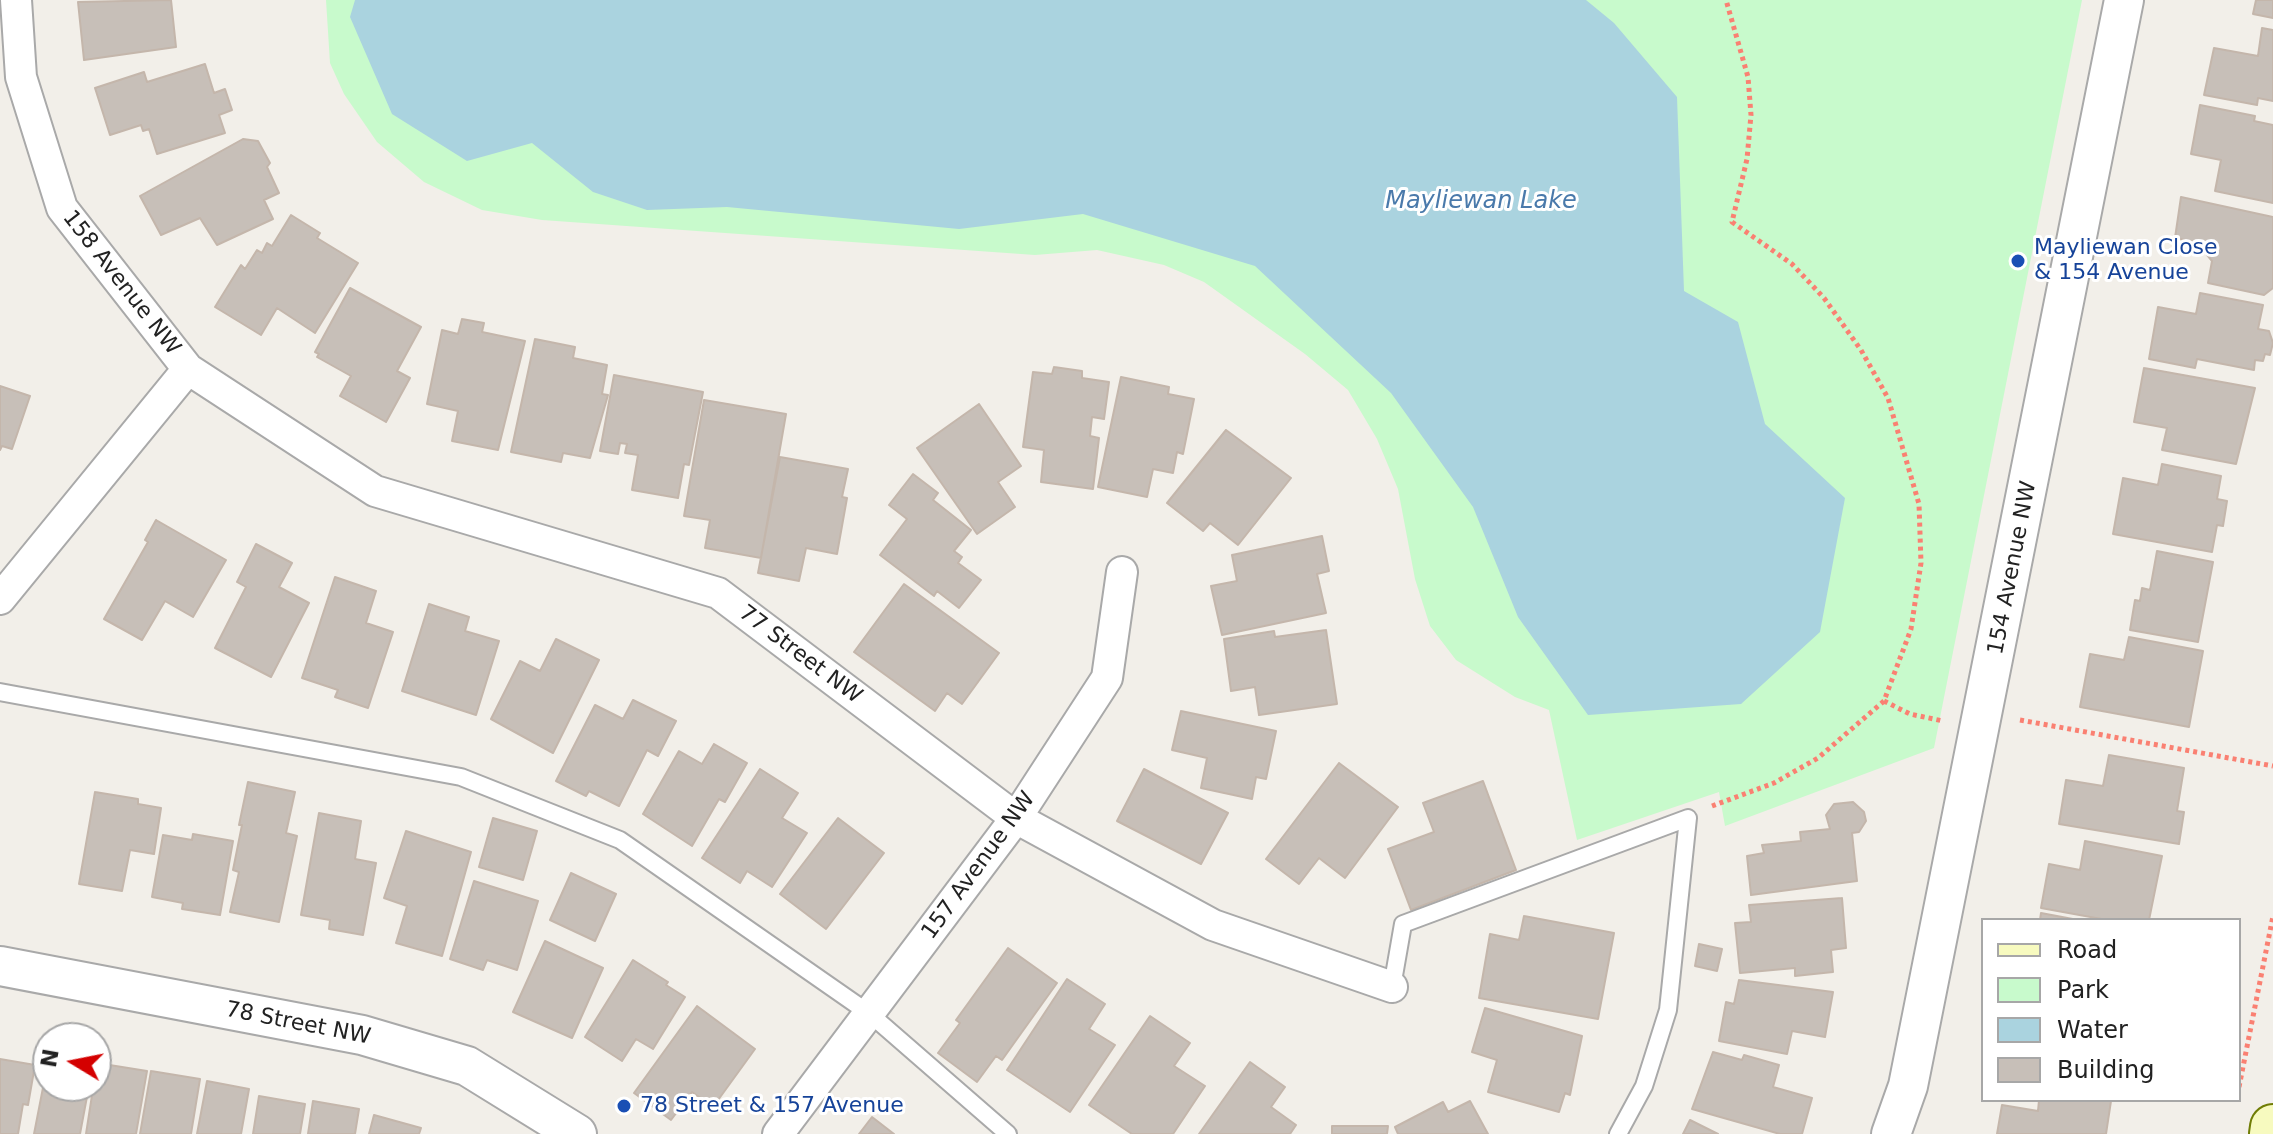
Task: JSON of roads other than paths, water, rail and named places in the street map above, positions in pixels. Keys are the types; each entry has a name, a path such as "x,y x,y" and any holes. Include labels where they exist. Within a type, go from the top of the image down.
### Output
{"main road":[{"path":"2272,1134 2273,1127"}],"street":[{"name":"158 Avenue NW","path":"0,599 188,369 62,208 10,75 16,0"},
{"name":"154 Avenue NW","path":"1891,1134 1908,1086 2124,0"},
{"name":"77 Street NW","path":"188,369 375,491 718,593 1016,818 1213,925 1392,987"},
{"name":"157 Avenue NW","path":"778,1134 1016,818 1107,678 1122,572"},
{"name":"78 Street NW","path":"0,966 362,1035 452,1061 467,1066 577,1134"}],"lane":[{"path":"0,692 461,777 620,840 870,1014 1008,1134"},
{"path":"1392,987 1403,924 1688,818 1668,1010 1644,1086 1618,1134"}],"water":[{"name":"Mayliewan Lake","path":"355,0 1586,0 1614,23 1677,97 1684,291 1738,322 1765,424 1845,498 1820,632 1741,704 1588,715 1518,617 1473,507 1391,393 1255,266 1083,214 959,229 727,207 647,210 593,192 532,143 467,161 392,114 350,17"}],"place":[{"name":"Mayliewan Close & 154 Avenue","path":"2018,261"},
{"name":"78 Street & 157 Avenue","path":"624,1106"}]}
